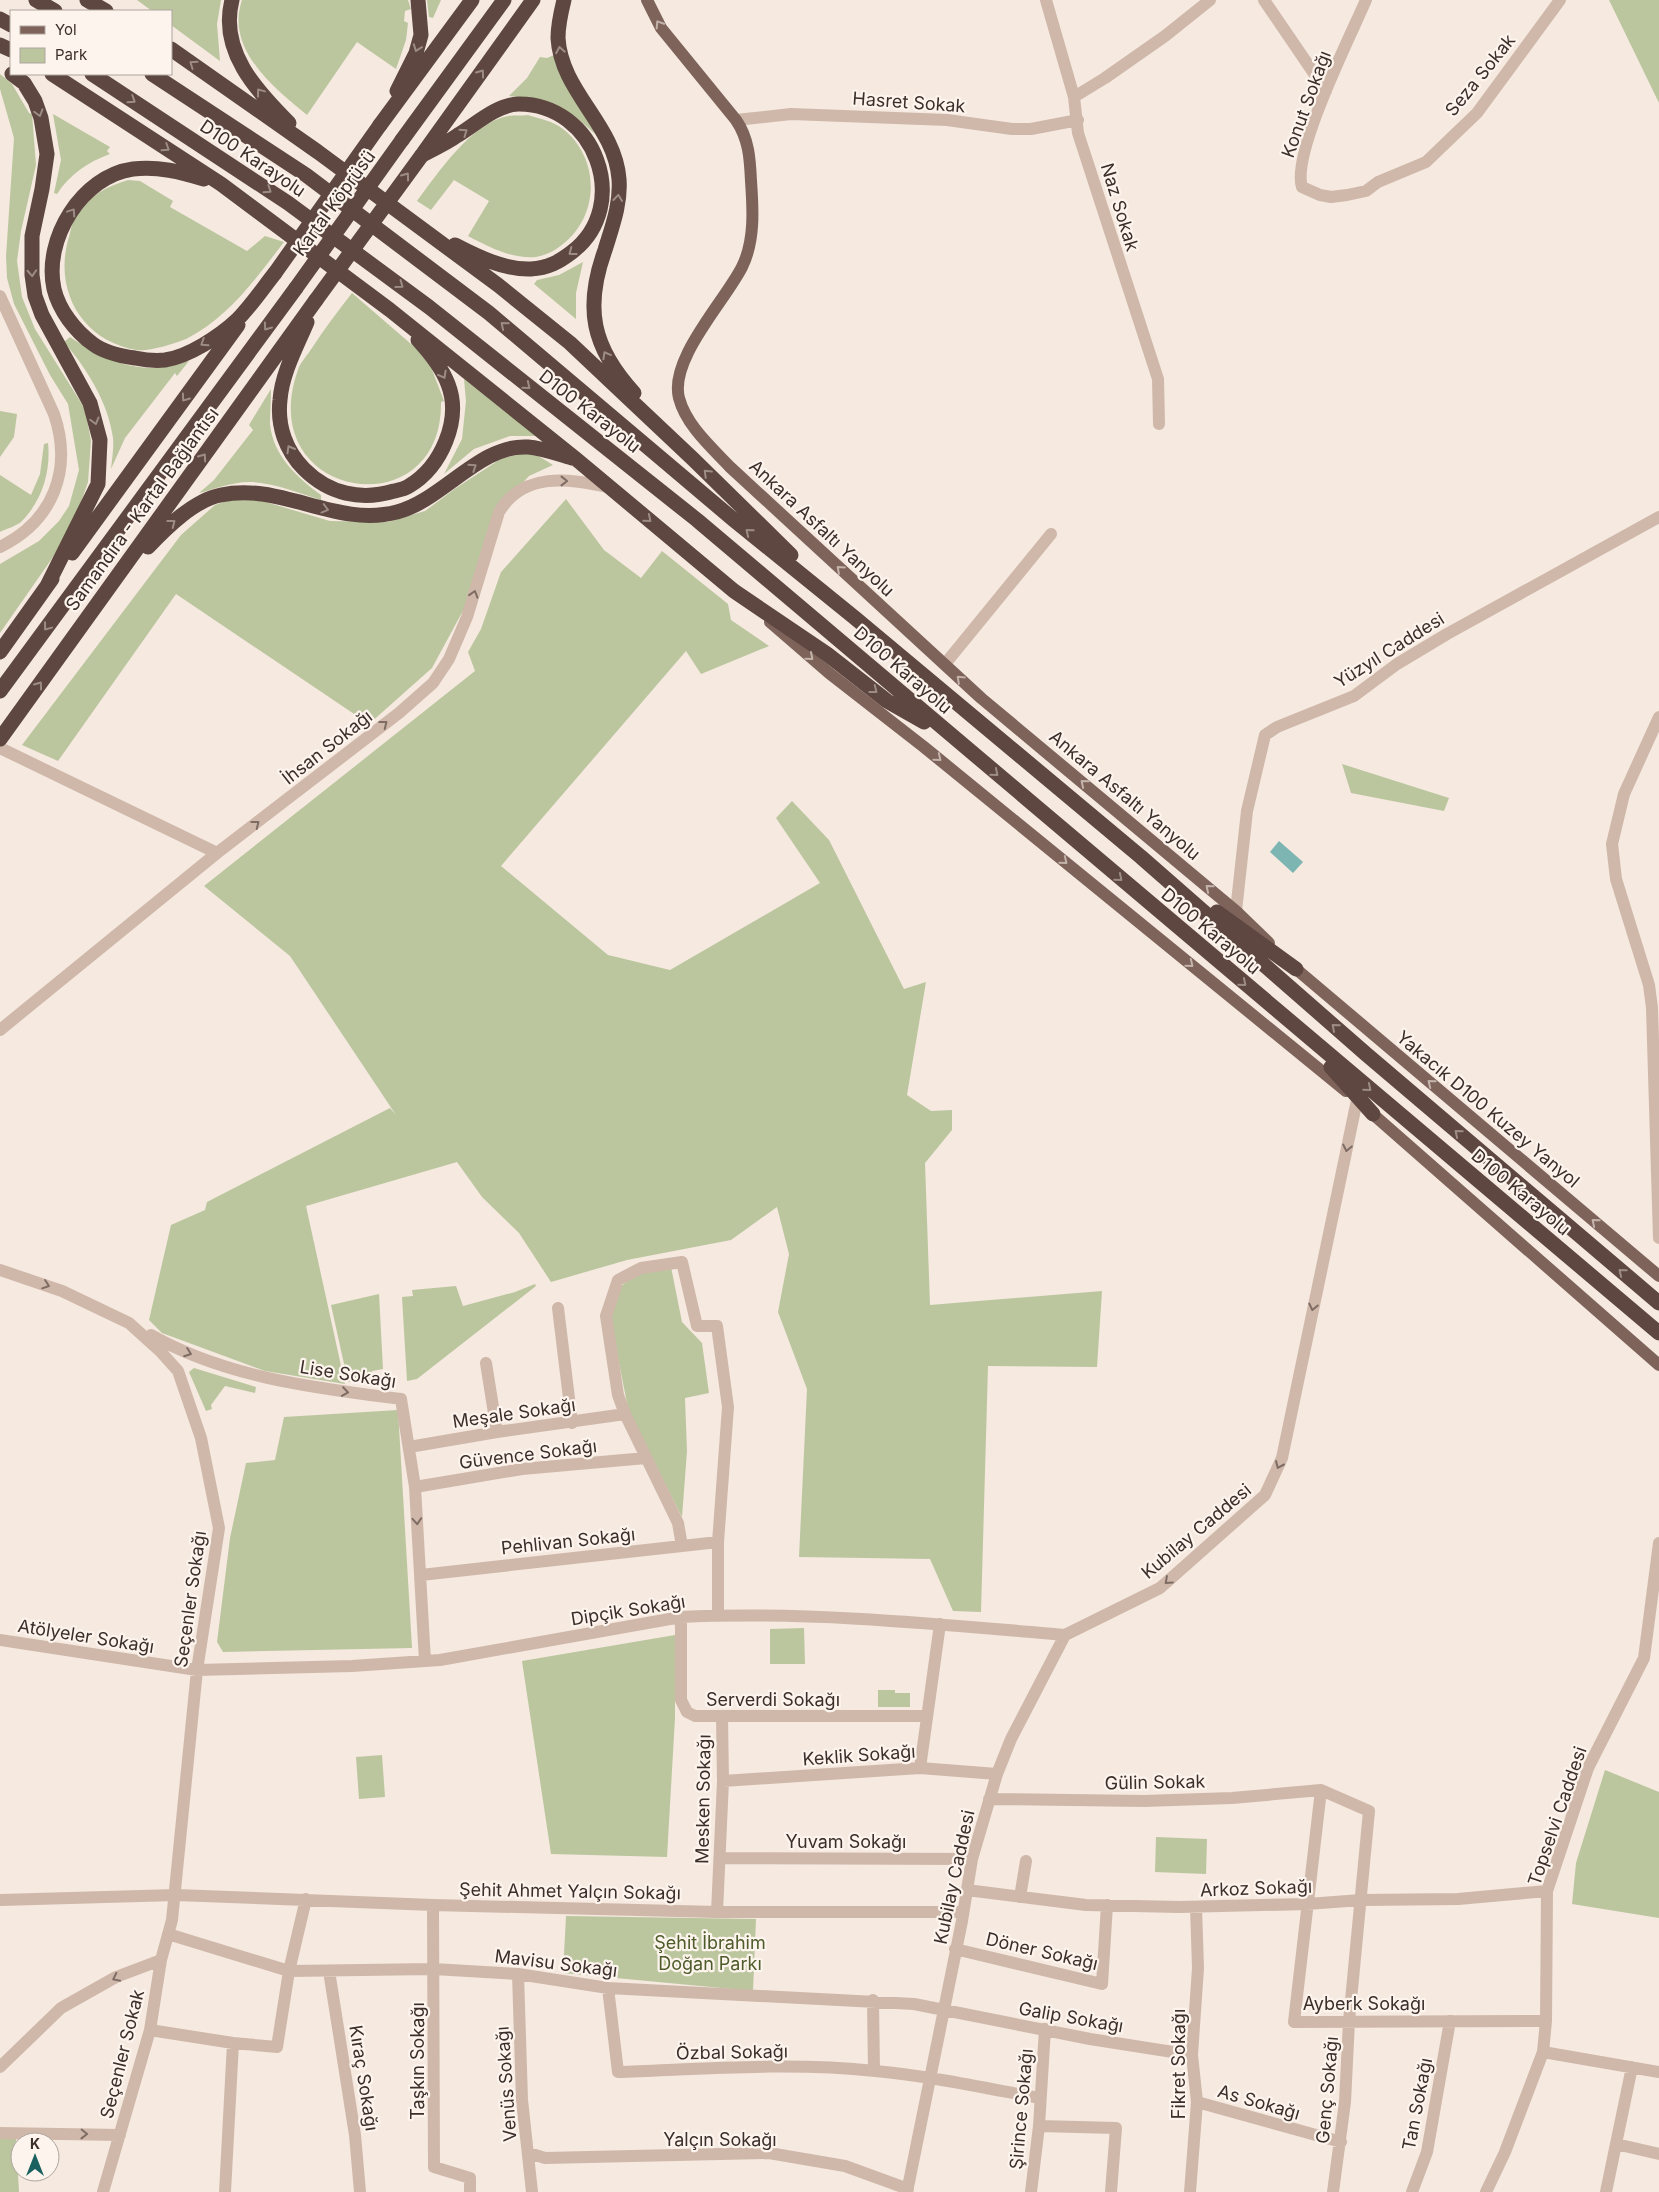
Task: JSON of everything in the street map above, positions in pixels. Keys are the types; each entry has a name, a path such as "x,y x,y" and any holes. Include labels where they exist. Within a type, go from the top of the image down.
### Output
{"highway":[{"path":"36,0 53,10"},
{"path":"87,0 104,10"},
{"path":"232,0 228,22 235,54 264,98 318,152"},
{"path":"380,125 416,53 421,35 418,0"},
{"path":"0,652 472,0"},
{"name":"Kartal Köprüsü","path":"296,288 504,0"},
{"path":"390,310 428,351 443,372 449,386 453,416 448,436 439,455 426,472 408,487 382,495 361,496 336,492 314,480 299,464 287,446 280,424 280,400 287,371 316,300 533,0"},
{"path":"564,0 558,37 561,57 567,74 580,98 596,119 607,141 615,160 619,179 619,196 614,224 594,289 592,306 596,332 606,356 616,371 693,459"},
{"path":"172,50 318,152 498,285 570,344 693,459 855,618"},
{"path":"15,75 24,82 35,100 41,118 47,154 32,236 32,275 35,296 42,315 90,403 100,440 98,484 47,586"},
{"path":"54,75 221,184 390,310 611,487 734,591 828,654 887,701 958,742"},
{"name":"D100 Karayolu","path":"94,75 288,203 429,307 697,520 1659,1333"},
{"name":"D100 Karayolu","path":"154,75 306,175 489,312 734,520 855,618 1141,857 1366,1054 1659,1303"},
{"path":"413,223 487,260 512,267 530,269 549,266 560,261 580,246 593,230 599,214 602,192 602,177 597,159 588,140 574,124 542,108 518,104 502,108 422,155"},
{"path":"221,184 160,168 132,169 94,185 81,199 63,225 53,261 54,289 66,316 82,336 101,350 152,361 167,360 191,351 237,320 275,273"},
{"name":"Samandıra - Kartal Bağlantısı","path":"0,690 296,288"},
{"name":"Samandıra - Kartal Bağlantısı","path":"0,740 316,300"},
{"path":"103,596 169,524 199,504 219,495 253,492 349,515 374,515 397,512 428,499 474,465 492,455 511,449 528,447 576,459"},
{"path":"1141,857 1296,969"},
{"path":"1296,1027 1373,1114"}],"main road":[{"name":"Ankara Asfaltı Yanyolu","path":"646,0 660,28 744,131 749,150 752,233 742,268 692,344 684,360 677,388 682,407 700,434 730,467 981,698 1236,911 1296,969"},
{"path":"734,591 829,674 924,747 1357,1100 1659,1365"},
{"name":"Yakacık D100 Kuzey Yanyol","path":"1296,969 1659,1276"}],"street":[{"name":"Naz Sokak","path":"1046,0 1074,97 1078,133 1158,380 1159,424"},
{"path":"1264,0 1326,91"},
{"name":"Konut Sokağı","path":"1366,0 1326,91 1301,165 1300,180 1302,187 1308,191 1331,197 1366,191"},
{"name":"Seza Sokak","path":"1366,191 1378,182 1426,162 1477,113 1560,0"},
{"path":"1074,97 1106,78 1165,36 1208,1"},
{"name":"Hasret Sokak","path":"736,120 791,114 810,114 947,120 1012,129 1031,128 1078,120"},
{"path":"0,296 54,414 59,427 61,452 57,486 42,515 30,529 15,540 0,547"},
{"name":"İhsan Sokağı","path":"0,1030 217,853 399,713 433,683 449,659 460,632 499,512 505,502 528,485 539,482 569,480 611,487"},
{"name":"Yüzyıl Caddesi","path":"1236,911 1247,811 1265,735 1277,726 1354,696 1397,664 1447,634 1659,517"},
{"path":"946,664 1051,534"},
{"path":"1659,717 1624,794 1612,844 1616,879 1649,984 1651,1000 1659,1238"},
{"path":"0,748 217,853"},
{"name":"Kubilay Caddesi","path":"908,2190 972,1859 997,1774 1011,1739 1065,1635 1160,1588 1265,1495 1282,1458 1357,1100"},
{"path":"682,1546 678,1523 625,1414 618,1395 606,1316 618,1280 641,1268 682,1262 697,1326 717,1326 728,1406 718,1542 718,1616"},
{"name":"Seçenler Sokağı","path":"0,1270 62,1291 129,1323 160,1351 178,1372 202,1438 219,1528 198,1670 176,1894"},
{"path":"558,1308 572,1423"},
{"name":"Lise Sokağı","path":"129,1323 174,1348 273,1380 401,1399 415,1487 425,1661"},
{"path":"486,1364 497,1432"},
{"name":"Meşale Sokağı","path":"409,1447 497,1432 572,1423 625,1414"},
{"name":"Güvence Sokağı","path":"415,1487 522,1469 646,1458"},
{"name":"Pehlivan Sokağı","path":"421,1575 718,1542"},
{"name":"Topselvi Caddesi","path":"1486,2192 1505,2152 1543,2052 1546,2021 1547,1891 1588,1768 1644,1658 1659,1542"},
{"name":"Dipçik Sokağı","path":"198,1670 352,1666 425,1661 682,1617 718,1616 895,1620 1065,1635"},
{"name":"Serverdi Sokağı","path":"682,1617 682,1706 687,1712 696,1716 926,1716"},
{"path":"920,1768 940,1624"},
{"name":"Atölyeler Sokağı","path":"0,1640 198,1670"},
{"name":"Mesken Sokağı","path":"717,1912 723,1781 722,1716"},
{"name":"Keklik Sokağı","path":"723,1781 920,1768 997,1774"},
{"name":"Gülin Sokak","path":"989,1799 1144,1801 1232,1798 1321,1790"},
{"name":"Genç Sokağı","path":"1321,1790 1369,1812 1341,2142 1333,2192"},
{"name":"Ayberk Sokağı","path":"1321,1790 1294,2022 1546,2021"},
{"name":"Yuvam Sokağı","path":"720,1858 972,1859"},
{"path":"1020,1897 1026,1861"},
{"name":"Arkoz Sokağı","path":"967,1890 1107,1905 1196,1907 1307,1904 1361,1900 1458,1899 1547,1891"},
{"name":"Şehit Ahmet Yalçın Sokağı","path":"0,1900 176,1894 433,1905 717,1912 963,1912"},
{"name":"Seçenler Sokak","path":"103,2192 150,2030 161,1960 176,1894"},
{"path":"150,2030 233,2044 277,2047 289,1971 306,1899"},
{"name":"Taşkın Sokağı","path":"433,1905 434,2167 470,2178 470,2192"},
{"name":"Döner Sokağı","path":"956,1949 1102,1984 1107,1905"},
{"name":"Fikret Sokağı","path":"1190,2192 1197,2102 1192,2055 1198,1968 1196,1907"},
{"name":"Mavisu Sokağı","path":"168,1934 289,1971 434,1969 518,1974 608,1988 873,2000 944,2009"},
{"path":"0,2067 61,2008 116,1977 161,1960"},
{"name":"Kıraç Sokağı","path":"329,1971 355,2135 360,2192"},
{"name":"Venüs Sokağı","path":"518,1974 522,2100 532,2192"},
{"name":"Özbal Sokağı","path":"608,1988 618,2072 780,2067 874,2071 931,2078 1039,2098"},
{"path":"873,2000 874,2071"},
{"name":"Galip Sokağı","path":"944,2009 1090,2039 1192,2055"},
{"name":"Tan Sokağı","path":"1412,2192 1427,2152 1450,2021"},
{"name":"Şirince Sokağı","path":"1031,2192 1039,2126 1039,2098 1045,2029"},
{"path":"225,2192 233,2044"},
{"path":"1543,2052 1659,2072"},
{"path":"1606,2192 1632,2067"},
{"name":"As Sokağı","path":"1197,2102 1341,2142"},
{"path":"1039,2126 1116,2128 1111,2192"},
{"path":"0,2134 120,2135"},
{"path":"1616,2144 1659,2154"},
{"name":"Yalçın Sokağı","path":"529,2153 545,2158 769,2154 845,2166 908,2190"}],"green space":[{"path":"137,0 221,0 217,24 220,61 172,26 172,10 151,10"},
{"path":"242,0 408,0 411,9 405,11 404,21 408,23 406,40 396,69 357,42 307,115 267,80 246,51 240,35 239,18"},
{"path":"427,0 441,0 433,18 429,17"},
{"path":"1609,0 1659,0 1659,103"},
{"path":"554,55 563,78 595,134 566,110 547,102 509,96 527,78 540,57 547,58"},
{"path":"0,74 12,84 29,113 32,114 36,165 21,231 17,261 22,297 35,329 85,409 91,441 88,482 76,517 60,547 0,633 0,564 39,541 59,521 69,506 79,470 68,404 50,375 14,304 7,278 6,256 14,138 0,89"},
{"path":"53,114 110,147 107,151 110,154 80,170 68,180 57,194 54,193 61,160"},
{"path":"528,115 559,126 575,141 584,155 589,170 591,187 589,203 584,218 575,232 557,249 536,257 509,254 468,236 489,201 454,180 431,210 417,201 456,151 481,128 508,116"},
{"path":"128,180 140,181 173,201 170,207 247,251 265,236 284,242 241,295 216,319 188,338 170,345 148,350 137,350 118,345 101,336 88,325 77,311 69,295 65,278 68,240 77,212 100,192"},
{"path":"583,262 576,293 576,319 534,284 537,280 559,275"},
{"path":"352,293 418,350 431,367 444,401 441,402 433,443 413,470 384,483 352,483 322,471 300,447 291,412 299,367"},
{"path":"70,337 99,354 128,365 156,368 189,361 177,376 175,373 125,438 111,469 113,438 106,412 95,387 81,363 64,342"},
{"path":"464,379 538,436 510,436 474,449 444,474 462,439 466,401"},
{"path":"271,389 270,424 276,446 281,456 296,474 321,495 321,500 285,488 258,482 236,483 199,493 214,480 253,430 249,425"},
{"path":"0,411 17,414 14,437 0,457"},
{"path":"48,443 48,465 44,486 40,495 21,522 0,532 0,475 31,495 40,474 44,444"},
{"path":"532,452 553,465 529,476 494,513 465,607 432,668 369,724 176,594 58,761 22,745 181,535 215,505 232,499 252,498 330,521 388,522 425,511 502,458"},
{"path":"566,499 604,550 641,578 662,551 728,604 731,620 769,646 701,674 686,651 501,866 608,955 670,970 820,883 776,818 792,801 829,840 904,989 926,982 907,1095 931,1111 952,1110 952,1130 925,1163 930,1305 1102,1291 1097,1367 988,1366 981,1612 953,1611 930,1559 799,1557 807,1389 778,1312 789,1254 777,1207 731,1240 627,1260 551,1282 519,1233 482,1197 457,1162 306,1206 345,1384 265,1371 162,1333 149,1320 171,1225 205,1210 207,1202 390,1108 396,1115 290,956 204,886 475,671 468,652 481,629 501,572"},
{"path":"1342,764 1449,798 1444,811 1351,793"},
{"path":"671,1267 682,1322 702,1343 709,1393 685,1398 687,1451 682,1517 629,1413 610,1318 620,1287 640,1271"},
{"path":"535,1284 536,1286 417,1379 407,1381 402,1297 413,1296 412,1290 456,1286 463,1306 515,1292"},
{"path":"379,1294 383,1369 372,1371 372,1382 348,1382 331,1305"},
{"path":"194,1368 256,1387 255,1393 225,1386 211,1405 212,1409 206,1411 189,1372"},
{"path":"398,1410 412,1648 223,1652 217,1642 230,1538 246,1463 275,1460 284,1417"},
{"path":"804,1628 805,1664 770,1664 770,1629"},
{"path":"675,1635 675,1718 667,1857 551,1854 522,1661"},
{"path":"878,1690 895,1690 895,1693 910,1693 910,1707 878,1707"},
{"path":"382,1755 385,1797 359,1799 356,1757"},
{"path":"1605,1770 1659,1792 1659,1918 1572,1904 1576,1863"},
{"path":"1156,1837 1207,1839 1206,1874 1155,1872"},
{"name":"Şehit İbrahim Doğan Parkı","path":"566,1916 756,1919 753,1991 563,1973"},
{"path":"10,2138 10,2182 18,2182 19,2192 0,2192 0,2139"}],"water":[{"path":"1279,841 1303,862 1293,873 1270,852"}]}
